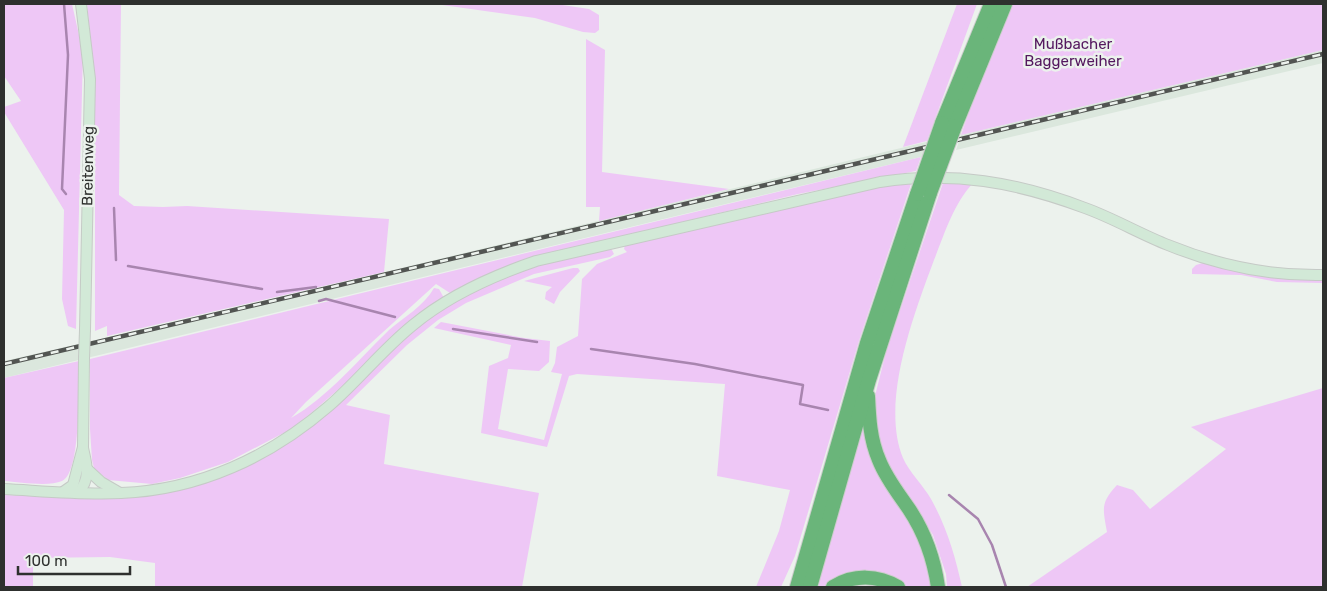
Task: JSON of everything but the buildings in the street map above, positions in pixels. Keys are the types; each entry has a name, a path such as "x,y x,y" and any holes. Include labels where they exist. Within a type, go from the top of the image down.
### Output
{"highway":[{"path":"797,587 867,344 949,125 991,4"},
{"path":"949,125 1005,4"},
{"path":"810,587 868,380 924,193"},
{"path":"868,380 869,419 875,450 887,477 923,533 933,560 938,587"},
{"path":"789,587 805,558"},
{"path":"833,587 852,579 868,578 883,580 898,587"}],"main road":[{"name":"Breitenweg","path":"81,4 90,79 83,447"},
{"path":"76,489 120,494 154,490 210,477 259,455 285,440 331,404 413,325 452,298 488,279 536,261 880,182 935,176 973,178 1009,185 1087,208 1169,246 1212,261 1268,272 1323,275"},
{"path":"76,489 83,447"},
{"path":"4,489 63,492 86,485 88,470 83,447"},
{"path":"88,470 101,482 120,494"}],"shaded area":[{"path":"1323,50 1323,63 956,150 961,135"},
{"path":"930,141 925,156 4,378 4,361 223,311"}],"green space":[{"path":"4,4 72,4 83,53 76,329 68,326 62,299 64,210 4,112 4,107 21,101 4,76"},
{"path":"87,4 121,4 119,195 134,206 187,206 389,219 384,272 107,336 107,326 95,331 95,85"},
{"path":"435,4 556,4 589,9 599,15 599,30 595,33 583,32 535,18"},
{"path":"957,4 977,4 927,141 903,147"},
{"name":"Mußbacher Baggerweiher","path":"1011,4 1323,4 1323,50 961,135 983,70"},
{"path":"586,39 605,50 602,172 729,189 599,221 600,207 586,207"},
{"path":"921,157 916,171 798,194 553,253 505,267 450,293 436,284 306,402 291,418 330,389 389,330 419,306 434,288 439,289 444,298 295,427 228,462 180,478 152,484 108,480 94,468 90,429 90,359"},
{"path":"944,180 973,183 960,201 950,220 917,306 902,358 895,411 897,436 903,458 931,499 942,520 962,587 947,587 946,574 933,535 882,455 874,415 876,392 886,352"},
{"path":"912,181 859,341 795,556 781,587 756,587 779,531 790,490 717,476 725,384 577,374 569,376 547,447 481,433 489,366 508,358 511,345 434,328 441,322 524,338 550,341 549,362 539,371 508,369 498,429 544,440 562,374 551,372 555,363 557,347 578,336 582,279 597,264 627,252 624,249 625,245 834,195"},
{"path":"611,248 614,254 610,257 534,274 466,303 438,320 407,345 346,405 390,415 384,464 539,493 522,587 155,587 155,563 110,557 33,558 33,587 4,587 4,495 107,499 141,495 272,453 412,330 438,310 476,289 532,267"},
{"path":"1206,262 1323,278 1323,283 1277,282 1241,275 1192,274 1192,269 1196,265"},
{"path":"578,268 580,271 560,292 554,304 545,299 546,292 552,287 524,281"},
{"path":"79,361 78,426 73,462 68,474 62,481 50,484 4,481 4,378"},
{"path":"1323,388 1323,587 1027,587 1107,532 1104,517 1105,502 1117,485 1133,490 1150,509 1226,449 1191,427"},
{"path":"863,425 913,522 934,587 907,587 890,577 818,587"}],"waterway":[{"path":"64,4 68,55 62,189 66,194"},
{"path":"114,208 116,260"},
{"path":"128,266 262,289"},
{"path":"277,292 316,287"},
{"path":"319,301 326,299 395,317"},
{"path":"453,329 537,342"},
{"path":"591,349 695,364 803,385 800,404 828,410"},
{"path":"949,495 978,519 992,545 1006,587"}],"railway":[{"path":"4,364 1323,54"}]}
